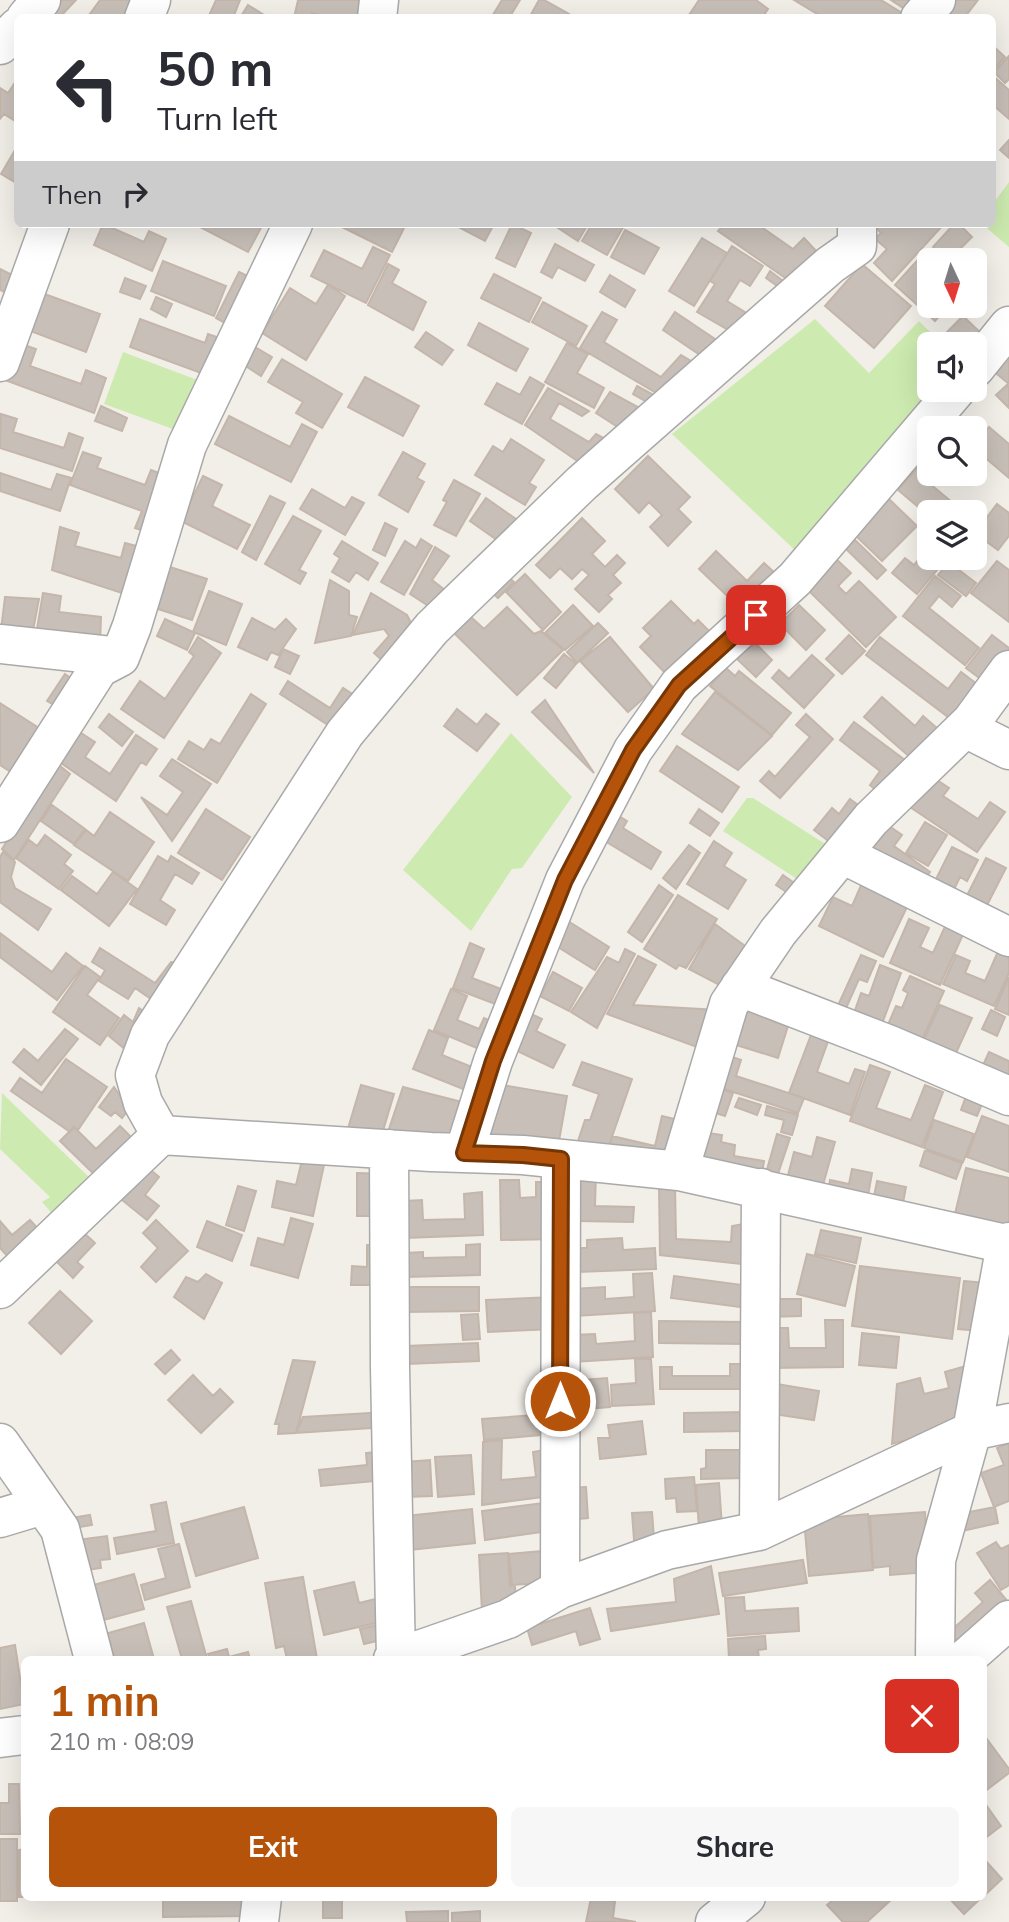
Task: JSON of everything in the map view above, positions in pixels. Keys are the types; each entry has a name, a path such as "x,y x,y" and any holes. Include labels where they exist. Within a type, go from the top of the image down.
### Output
{"street":[{"path":"29,14 41,0"},
{"path":"924,14 936,0"},
{"path":"0,45 14,31"},
{"path":"0,362 49,228"},
{"path":"0,824 99,668 120,657 132,626 187,445 291,228"},
{"path":"161,1135 143,1102 135,1075 150,1035 345,733 432,628 582,483 830,265 857,246 857,228"},
{"path":"987,353 1009,326"},
{"path":"464,1153 493,1061 565,880 633,750 679,685 794,579 946,402"},
{"path":"0,643 120,657"},
{"path":"679,1171 729,1004 740,987 778,932 872,819 965,728 1009,670"},
{"path":"965,728 1009,750"},
{"path":"842,855 1009,936"},
{"path":"740,987 890,1045 1009,1096"},
{"path":"0,1289 161,1135 523,1155 679,1171 1007,1243 972,1431 936,1560 935,1656"},
{"path":"389,1149 395,1656"},
{"path":"559,1590 561,1159"},
{"path":"759,1531 761,1188"},
{"path":"403,1656 508,1619 559,1590 667,1550 759,1531 972,1431 1009,1423"},
{"path":"0,1443 60,1529 93,1656"},
{"path":"0,1518 43,1505"},
{"path":"968,1656 1009,1620"},
{"path":"0,1738 21,1735"},
{"path":"260,1922 262,1901"},
{"path":"715,1922 741,1901"}],"green space":[{"path":"1009,182 1009,247 987,228 996,228 996,200"},
{"path":"815,319 869,373 919,321 930,332 917,332 917,402 928,402 801,556 672,434"},
{"path":"123,352 208,384 184,433 104,404"},
{"path":"511,733 572,797 522,868 512,869 471,931 403,870"},
{"path":"747,798 753,798 830,847 800,881 723,831"},
{"path":"2,1093 91,1179 55,1217 42,1202 50,1197 0,1149"}],"building":[{"path":"50,0 76,0 63,14 38,14"},
{"path":"100,0 145,0 139,14 90,14"},
{"path":"216,0 240,0 235,14 210,14"},
{"path":"298,0 370,0 367,14 295,14"},
{"path":"502,0 520,0 511,14 493,14"},
{"path":"539,0 544,0 569,14 531,14"},
{"path":"699,0 756,0 768,9 765,14 690,14"},
{"path":"794,0 881,0 902,13 902,14 817,14"},
{"path":"891,0 918,0 909,12"},
{"path":"955,0 978,0 967,14 943,14"},
{"path":"248,5 263,14 242,14"},
{"path":"996,49 1005,57 996,67"},
{"path":"1009,56 1009,79 1005,83 996,74 996,70"},
{"path":"996,79 1009,90 1009,119 996,108"},
{"path":"14,84 14,120 4,114 0,119 0,88 8,93"},
{"path":"1009,140 1009,158 1000,150"},
{"path":"14,152 14,182 1,174"},
{"path":"101,228 112,228 144,242 149,231 166,239 152,271 94,245"},
{"path":"202,228 261,228 248,252"},
{"path":"344,228 404,228 392,252"},
{"path":"461,228 492,228 485,241"},
{"path":"510,228 520,228 531,233 515,267 496,258"},
{"path":"558,228 586,228 578,241"},
{"path":"590,228 623,228 607,255 582,241"},
{"path":"721,228 763,228 793,249 804,238 819,254 791,282 718,231"},
{"path":"877,228 940,228 922,248 917,248 917,254 892,281 874,263 887,249 875,239 881,233"},
{"path":"950,228 963,228 972,237 961,248 934,248"},
{"path":"625,230 659,248 644,274 611,257"},
{"path":"702,238 727,253 694,306 669,291"},
{"path":"555,244 594,265 585,281 558,267 552,278 541,272"},
{"path":"732,246 763,266 750,286 740,280 727,301 753,317 737,335 697,312 715,284 710,281"},
{"path":"373,247 390,255 366,303 311,276 324,250 362,269"},
{"path":"163,261 226,286 214,316 151,291"},
{"path":"917,261 917,305 895,285"},
{"path":"388,264 399,270 392,283 426,302 413,330 368,305"},
{"path":"862,264 911,306 874,348 825,306"},
{"path":"0,269 20,279 12,296 0,290"},
{"path":"770,271 787,284 783,290 766,278"},
{"path":"239,272 260,282 236,329 216,318"},
{"path":"494,274 541,298 529,322 481,298"},
{"path":"610,275 635,290 625,307 600,292"},
{"path":"125,278 146,286 140,299 120,292"},
{"path":"328,285 345,296 306,360 262,333 290,288 316,304"},
{"path":"39,292 100,314 86,352 25,329"},
{"path":"156,297 172,304 166,317 151,309"},
{"path":"543,302 587,326 576,346 532,322"},
{"path":"602,312 617,320 604,342 661,377 681,355 696,364 663,397 580,348"},
{"path":"675,312 721,343 709,361 663,330"},
{"path":"961,318 965,318 980,332 947,332"},
{"path":"140,319 205,343 208,334 226,340 212,377 130,347"},
{"path":"479,323 528,349 516,371 468,345"},
{"path":"426,332 453,350 442,365 415,347"},
{"path":"16,342 36,349 30,366 81,384 86,370 106,378 94,413 2,379"},
{"path":"567,343 588,354 577,373 604,388 594,408 545,382"},
{"path":"255,347 272,357 261,376 244,365"},
{"path":"1009,347 1009,384 991,369"},
{"path":"282,359 342,394 322,428 296,413 303,402 268,382"},
{"path":"365,377 419,406 403,436 348,407"},
{"path":"530,377 544,385 522,424 485,404 497,383 520,395"},
{"path":"1007,385 1009,387 1009,408 996,395"},
{"path":"637,386 661,399 654,406 633,394"},
{"path":"548,388 589,411 582,416 559,403 550,419 589,442 596,434 615,444 589,469 525,425"},
{"path":"610,392 647,412 627,433 596,413"},
{"path":"101,406 127,418 122,431 95,421"},
{"path":"1,414 17,419 13,432 64,448 69,433 83,438 72,471 0,448"},
{"path":"229,416 290,447 302,424 317,432 291,482 215,444"},
{"path":"989,427 1009,444 1009,478 987,459"},
{"path":"511,439 544,460 529,483 536,487 525,505 475,475 493,446 503,452"},
{"path":"83,452 101,458 97,468 145,485 151,470 168,476 148,532 135,528 142,511 70,485"},
{"path":"403,452 425,464 417,478 424,482 408,512 379,495"},
{"path":"648,456 690,497 678,509 691,522 668,546 650,527 662,515 649,502 639,513 615,489"},
{"path":"917,468 917,486 933,486 949,500 917,500 917,506 898,490"},
{"path":"0,473 51,490 57,474 71,478 60,511 0,491"},
{"path":"203,476 222,485 212,506 250,525 237,549 181,521"},
{"path":"454,480 480,494 456,536 434,525 447,502 443,500"},
{"path":"312,489 345,508 352,497 364,503 345,535 300,509"},
{"path":"270,496 285,503 256,560 242,552"},
{"path":"486,498 523,524 507,547 470,521"},
{"path":"889,499 917,526 882,561 855,535"},
{"path":"997,504 1009,513 1009,536 998,550 987,542 987,517"},
{"path":"293,516 321,531 299,570 306,573 300,584 265,564"},
{"path":"582,518 605,541 592,554 605,567 617,555 625,563 613,575 621,583 608,595 612,599 599,612 575,589 589,575 582,569 572,579 560,568 550,578 536,565"},
{"path":"385,523 397,529 385,556 373,550"},
{"path":"60,527 79,533 75,546 121,558 125,543 144,548 131,596 52,570"},
{"path":"421,539 432,546 404,595 381,582 405,541 416,548"},
{"path":"855,540 886,570 877,579 846,549"},
{"path":"342,541 378,563 368,580 356,572 349,582 332,572 340,558 334,554"},
{"path":"435,547 449,556 432,580 450,594 436,611 410,594"},
{"path":"716,551 747,581 764,563 775,573 741,609 699,569"},
{"path":"835,558 851,573 838,586 846,594 859,581 896,617 866,647 806,588"},
{"path":"905,558 914,565 917,561 917,570 937,570 917,594 892,573"},
{"path":"997,561 1009,570 1009,622 971,593"},
{"path":"170,567 207,579 192,620 155,608"},
{"path":"942,570 959,570 976,583 966,596 938,575"},
{"path":"501,571 514,582 498,598 486,587"},
{"path":"525,574 561,612 543,630 506,592"},
{"path":"935,576 961,596 952,607 939,596 929,608 979,648 965,665 903,616"},
{"path":"330,580 349,591 349,615 357,617 351,636 315,643"},
{"path":"209,591 242,604 226,645 193,632"},
{"path":"43,593 61,596 59,612 101,617 100,643 36,635"},
{"path":"371,593 407,615 411,623 384,662 374,653 389,636 384,629 353,635"},
{"path":"5,597 39,599 32,636 1,630"},
{"path":"671,601 694,624 698,620 714,636 671,679 640,647 651,636 643,628"},
{"path":"573,605 593,626 565,650 545,633"},
{"path":"799,605 825,630 806,650 780,624"},
{"path":"507,607 534,634 541,631 563,650 517,695 453,632 470,616 484,629"},
{"path":"252,618 275,630 286,619 296,629 278,655 271,652 267,660 238,647"},
{"path":"165,619 195,633 187,650 157,636"},
{"path":"598,623 608,633 577,663 567,652"},
{"path":"849,635 865,651 842,674 826,659"},
{"path":"992,635 1009,648 1009,663 990,686 966,668"},
{"path":"198,637 221,653 164,738 121,709 140,681 165,699 194,656 189,652"},
{"path":"610,637 654,689 628,712 580,661"},
{"path":"880,637 948,689 961,672 986,691 960,726 866,655"},
{"path":"754,642 772,660 756,677 737,659"},
{"path":"283,649 299,656 290,674 275,667"},
{"path":"564,654 576,664 556,688 544,678"},
{"path":"812,655 834,675 804,708 772,678 779,670 789,679"},
{"path":"726,668 735,676 739,671 791,713 772,735 710,686"},
{"path":"65,674 79,684 61,709 47,701"},
{"path":"288,681 330,708 343,688 360,699 339,732 280,694"},
{"path":"715,692 772,736 738,770 682,734"},
{"path":"251,694 266,704 217,783 178,759 189,741 204,750 211,739 220,744"},
{"path":"882,697 915,726 923,716 945,735 919,765 864,717"},
{"path":"545,700 594,773 532,712"},
{"path":"0,703 50,735 22,779 0,765"},
{"path":"457,709 477,725 486,714 499,724 477,751 444,726"},
{"path":"109,714 133,732 122,746 99,727"},
{"path":"806,714 833,739 780,798 760,781 769,771 775,777 810,737 796,725"},
{"path":"854,722 909,763 883,796 870,785 880,771 840,740"},
{"path":"78,731 95,742 85,757 110,774 136,735 157,749 146,765 141,762 116,801 58,761"},
{"path":"677,746 739,787 722,812 660,771"},
{"path":"172,759 211,784 172,841 141,797 167,815 183,792 160,776"},
{"path":"55,762 70,774 14,860 2,849"},
{"path":"928,774 949,788 943,796 978,819 990,802 1005,812 977,852 907,805"},
{"path":"850,799 866,811 838,848 814,830 832,808 839,814"},
{"path":"52,805 85,829 74,844 41,821"},
{"path":"206,809 250,837 222,880 178,853"},
{"path":"699,809 719,823 710,836 690,823"},
{"path":"609,810 627,821 623,828 661,852 651,869 595,835"},
{"path":"110,812 154,842 128,881 74,845 86,830 94,836"},
{"path":"882,821 902,835 894,846 930,872 917,890 862,849"},
{"path":"925,822 947,835 928,866 906,853"},
{"path":"45,835 71,855 64,864 73,871 59,889 16,858 29,840 37,846"},
{"path":"714,841 732,853 724,866 746,880 728,909 687,884"},
{"path":"689,845 700,853 676,889 663,878"},
{"path":"952,847 978,860 967,881 960,877 949,900 930,891"},
{"path":"3,852 15,862 11,877 15,888 51,909 38,930 0,902 0,857"},
{"path":"158,856 168,862 171,856 199,873 192,884 175,874 160,900 175,910 166,925 130,904"},
{"path":"986,858 1006,868 980,919 960,909"},
{"path":"113,872 137,889 109,926 61,890 72,876 97,894"},
{"path":"783,875 800,887 794,897 776,885"},
{"path":"862,883 908,905 883,957 819,926 833,897 852,906"},
{"path":"659,885 673,895 642,942 628,932"},
{"path":"678,895 717,919 686,968 679,965 676,969 644,949"},
{"path":"909,919 929,928 920,947 933,953 948,920 966,928 940,985 890,963"},
{"path":"568,921 609,947 595,970 553,944"},
{"path":"715,924 752,951 729,990 689,969"},
{"path":"0,933 52,972 66,953 83,966 57,1000 0,957"},
{"path":"470,943 484,949 472,978 509,992 503,1007 453,988"},
{"path":"1000,947 1009,952 1009,973 994,1006 943,984 956,955 970,961 965,973 985,981"},
{"path":"100,948 155,983 171,962 189,965 164,1008 135,988 128,999 99,981 105,970 92,962"},
{"path":"625,949 635,954 597,1028 571,1012 607,957 619,963"},
{"path":"861,955 876,961 867,982 859,979 843,1015 835,1012"},
{"path":"638,956 656,965 633,1005 717,1010 705,1050 607,1014"},
{"path":"880,965 901,973 880,1029 852,1019 861,993 869,996"},
{"path":"85,966 100,977 87,995 119,1018 100,1045 53,1012"},
{"path":"553,972 582,988 569,1011 540,996"},
{"path":"910,976 944,991 918,1049 884,1034 896,1006 902,1008 908,993 903,990"},
{"path":"1009,977 1009,1015 995,1009"},
{"path":"451,989 467,996 457,1020 479,1029 484,1018 498,1024 486,1052 434,1030"},
{"path":"744,1002 779,1013 775,1022 788,1026 778,1058 730,1043"},
{"path":"940,1005 972,1018 951,1064 919,1050"},
{"path":"139,1008 156,1020 132,1055 109,1036 124,1015 133,1022"},
{"path":"991,1010 1005,1017 997,1036 982,1029"},
{"path":"529,1013 542,1019 536,1031 565,1045 553,1068 511,1048"},
{"path":"814,1027 831,1033 817,1072 849,1084 855,1069 865,1072 850,1115 789,1093"},
{"path":"65,1029 78,1039 41,1085 13,1062 24,1049 38,1061"},
{"path":"429,1030 448,1038 442,1055 482,1071 473,1093 413,1069"},
{"path":"989,1052 1009,1061 1009,1089 978,1076"},
{"path":"726,1055 741,1060 736,1076 804,1098 798,1113 715,1086"},
{"path":"66,1059 107,1087 78,1130 74,1127 70,1132 11,1091 20,1078 42,1093"},
{"path":"582,1062 632,1079 606,1154 577,1144 585,1120 590,1120 599,1094 573,1085"},
{"path":"870,1065 890,1072 876,1108 911,1120 925,1085 943,1092 922,1147 850,1121"},
{"path":"491,1083 567,1096 557,1152 481,1140"},
{"path":"361,1085 394,1094 379,1144 346,1135"},
{"path":"114,1087 129,1109 122,1118 115,1112 111,1116 99,1107"},
{"path":"403,1087 466,1103 454,1147 384,1144"},
{"path":"717,1088 733,1093 725,1116 709,1111"},
{"path":"969,1088 986,1094 977,1116 961,1110"},
{"path":"739,1098 761,1105 757,1115 735,1107"},
{"path":"767,1106 798,1115 792,1135 781,1132 784,1120 765,1115"},
{"path":"662,1116 687,1122 676,1168 608,1152 612,1136 655,1146"},
{"path":"982,1116 1009,1126 1009,1172 967,1157"},
{"path":"934,1120 974,1134 963,1162 924,1148"},
{"path":"120,1126 136,1142 99,1179 60,1141 74,1127 96,1149"},
{"path":"702,1132 722,1135 721,1142 735,1145 734,1156 764,1161 761,1181 696,1170"},
{"path":"777,1134 790,1138 775,1183 764,1180"},
{"path":"817,1137 835,1142 821,1192 786,1183 794,1152 812,1157"},
{"path":"925,1150 962,1163 956,1179 920,1166"},
{"path":"302,1160 324,1165 313,1216 272,1207 277,1181 296,1185"},
{"path":"147,1167 159,1177 145,1195 159,1206 147,1220 121,1199"},
{"path":"966,1168 1009,1178 1009,1221 1006,1235 953,1222"},
{"path":"852,1169 872,1173 867,1201 828,1194 830,1180 849,1184"},
{"path":"578,1172 596,1173 595,1206 634,1207 633,1222 577,1221"},
{"path":"357,1173 387,1174 388,1216 357,1216"},
{"path":"500,1180 519,1180 520,1198 536,1197 536,1182 556,1182 558,1239 501,1240"},
{"path":"877,1181 906,1187 902,1208 873,1202"},
{"path":"238,1186 256,1191 244,1231 226,1225"},
{"path":"659,1186 675,1186 676,1239 731,1242 732,1226 749,1223 750,1265 660,1255"},
{"path":"482,1192 483,1235 406,1238 405,1201 422,1200 423,1220 465,1219 464,1194"},
{"path":"291,1218 313,1224 298,1278 251,1265 258,1238 284,1245"},
{"path":"30,1220 42,1233 11,1260 0,1248 0,1221 12,1235"},
{"path":"156,1220 188,1251 156,1282 141,1267 158,1248 143,1233"},
{"path":"207,1221 242,1235 232,1261 197,1247"},
{"path":"821,1230 861,1238 856,1263 815,1254"},
{"path":"82,1231 95,1243 77,1262 83,1267 73,1278 55,1260"},
{"path":"622,1238 623,1250 655,1248 656,1269 578,1272 578,1248 587,1248 587,1240"},
{"path":"480,1244 480,1275 405,1277 405,1253 423,1252 423,1258 466,1257 466,1245"},
{"path":"367,1245 384,1245 384,1285 351,1285 352,1266 367,1267"},
{"path":"807,1254 855,1266 845,1306 797,1294"},
{"path":"860,1266 960,1278 952,1339 852,1326"},
{"path":"652,1273 655,1311 575,1316 573,1289 605,1287 605,1299 634,1297 633,1274"},
{"path":"206,1274 222,1283 204,1319 174,1297 186,1277 198,1282"},
{"path":"674,1276 750,1286 747,1308 671,1298"},
{"path":"964,1281 986,1283 980,1331 958,1329"},
{"path":"405,1287 479,1287 479,1311 405,1312"},
{"path":"60,1291 92,1321 61,1354 29,1323"},
{"path":"552,1297 553,1329 488,1332 486,1300"},
{"path":"768,1299 801,1299 801,1316 768,1317"},
{"path":"651,1312 653,1357 573,1362 571,1335 595,1334 596,1344 635,1341 634,1313"},
{"path":"478,1314 480,1339 463,1340 461,1315"},
{"path":"825,1320 843,1320 843,1367 771,1368 770,1328 788,1328 789,1348 826,1348"},
{"path":"659,1321 747,1322 746,1344 659,1343"},
{"path":"862,1333 899,1337 896,1368 859,1365"},
{"path":"478,1343 479,1361 407,1364 406,1346"},
{"path":"171,1350 180,1360 165,1374 155,1364"},
{"path":"635,1359 651,1359 654,1404 612,1406 611,1385 636,1383"},
{"path":"293,1360 315,1362 296,1433 278,1434 279,1424 275,1424"},
{"path":"730,1364 747,1364 747,1389 660,1389 660,1367 672,1367 672,1376 730,1376"},
{"path":"969,1365 969,1422 892,1444 897,1384 920,1378 924,1394 949,1388 945,1372"},
{"path":"193,1375 213,1396 220,1389 233,1402 201,1433 168,1400"},
{"path":"607,1378 610,1407 573,1410 571,1381"},
{"path":"777,1384 819,1391 814,1420 773,1414"},
{"path":"549,1400 552,1434 484,1440 482,1419 535,1415 533,1401"},
{"path":"386,1412 387,1427 296,1433 303,1417"},
{"path":"746,1412 746,1431 684,1432 684,1413"},
{"path":"642,1421 646,1454 600,1459 598,1438 610,1438 608,1425"},
{"path":"502,1440 501,1480 536,1477 533,1452 550,1449 550,1496 482,1505 483,1442"},
{"path":"1009,1443 1009,1501 994,1507 981,1473 1004,1465 997,1448"},
{"path":"706,1450 745,1450 745,1478 701,1479 701,1469 706,1468"},
{"path":"382,1451 385,1480 321,1486 319,1470 367,1465 366,1453"},
{"path":"471,1455 474,1494 438,1497 435,1457"},
{"path":"430,1460 432,1496 407,1497 405,1462"},
{"path":"694,1477 697,1511 677,1512 676,1498 666,1499 665,1479"},
{"path":"719,1483 722,1527 699,1529 696,1485"},
{"path":"586,1487 588,1518 569,1520 567,1488"},
{"path":"166,1502 174,1543 117,1554 114,1538 156,1531 151,1505"},
{"path":"551,1502 554,1521 541,1523 542,1532 485,1540 482,1511"},
{"path":"244,1507 258,1558 196,1576 181,1524"},
{"path":"995,1507 998,1523 962,1531 959,1514"},
{"path":"472,1509 475,1543 410,1550 406,1516"},
{"path":"652,1512 655,1552 635,1553 632,1513"},
{"path":"925,1512 928,1572 890,1575 890,1566 873,1568 870,1516"},
{"path":"868,1514 873,1570 809,1576 804,1520"},
{"path":"90,1515 92,1525 73,1528 71,1518"},
{"path":"107,1536 110,1559 100,1560 101,1568 80,1571 76,1540"},
{"path":"996,1542 1001,1549 1009,1545 1009,1585 1001,1590 977,1553"},
{"path":"179,1544 190,1587 145,1600 141,1585 166,1578 158,1549"},
{"path":"553,1550 555,1582 512,1585 509,1554"},
{"path":"508,1553 510,1586 515,1585 516,1610 482,1611 479,1555"},
{"path":"803,1560 807,1583 723,1596 719,1573"},
{"path":"711,1566 719,1614 611,1631 607,1609 676,1602 674,1579"},
{"path":"134,1574 144,1609 100,1621 90,1586"},
{"path":"303,1577 316,1656 286,1656 284,1646 276,1648 265,1583"},
{"path":"990,1580 1009,1603 959,1647 947,1634 983,1602 975,1593"},
{"path":"354,1582 359,1603 384,1597 389,1620 324,1635 314,1591"},
{"path":"744,1597 745,1611 798,1608 799,1631 728,1636 725,1598"},
{"path":"191,1601 206,1656 181,1656 167,1607"},
{"path":"590,1608 600,1639 580,1645 576,1631 532,1645 527,1628"},
{"path":"144,1623 153,1656 111,1656 105,1634"},
{"path":"386,1623 390,1638 364,1644 360,1629"},
{"path":"765,1636 766,1649 758,1650 759,1656 729,1656 728,1639"},
{"path":"15,1645 21,1705 0,1709 0,1648"},
{"path":"227,1649 229,1656 209,1656 208,1654"},
{"path":"248,1652 249,1656 233,1656"},
{"path":"987,1739 1009,1769 1009,1773 987,1790"},
{"path":"9,1784 19,1784 20,1834 0,1834 0,1803 9,1803"},
{"path":"987,1806 1001,1826 987,1837"},
{"path":"0,1839 17,1839 17,1901 0,1901"},
{"path":"21,1850 21,1897 19,1897"},
{"path":"987,1862 1002,1879 987,1893"},
{"path":"163,1901 250,1901 250,1916 163,1917"},
{"path":"323,1901 342,1901 342,1918 323,1918"},
{"path":"590,1901 615,1901 613,1918 636,1922 586,1922"},
{"path":"832,1901 890,1901 867,1922 843,1922 827,1905"},
{"path":"952,1901 978,1901 964,1914"},
{"path":"448,1911 448,1922 407,1922 406,1912"},
{"path":"480,1911 480,1922 452,1922 452,1913"}],"route":[{"path":"560,1401 561,1159 464,1153 493,1061 565,880 633,750 679,685 756,615"}]}
